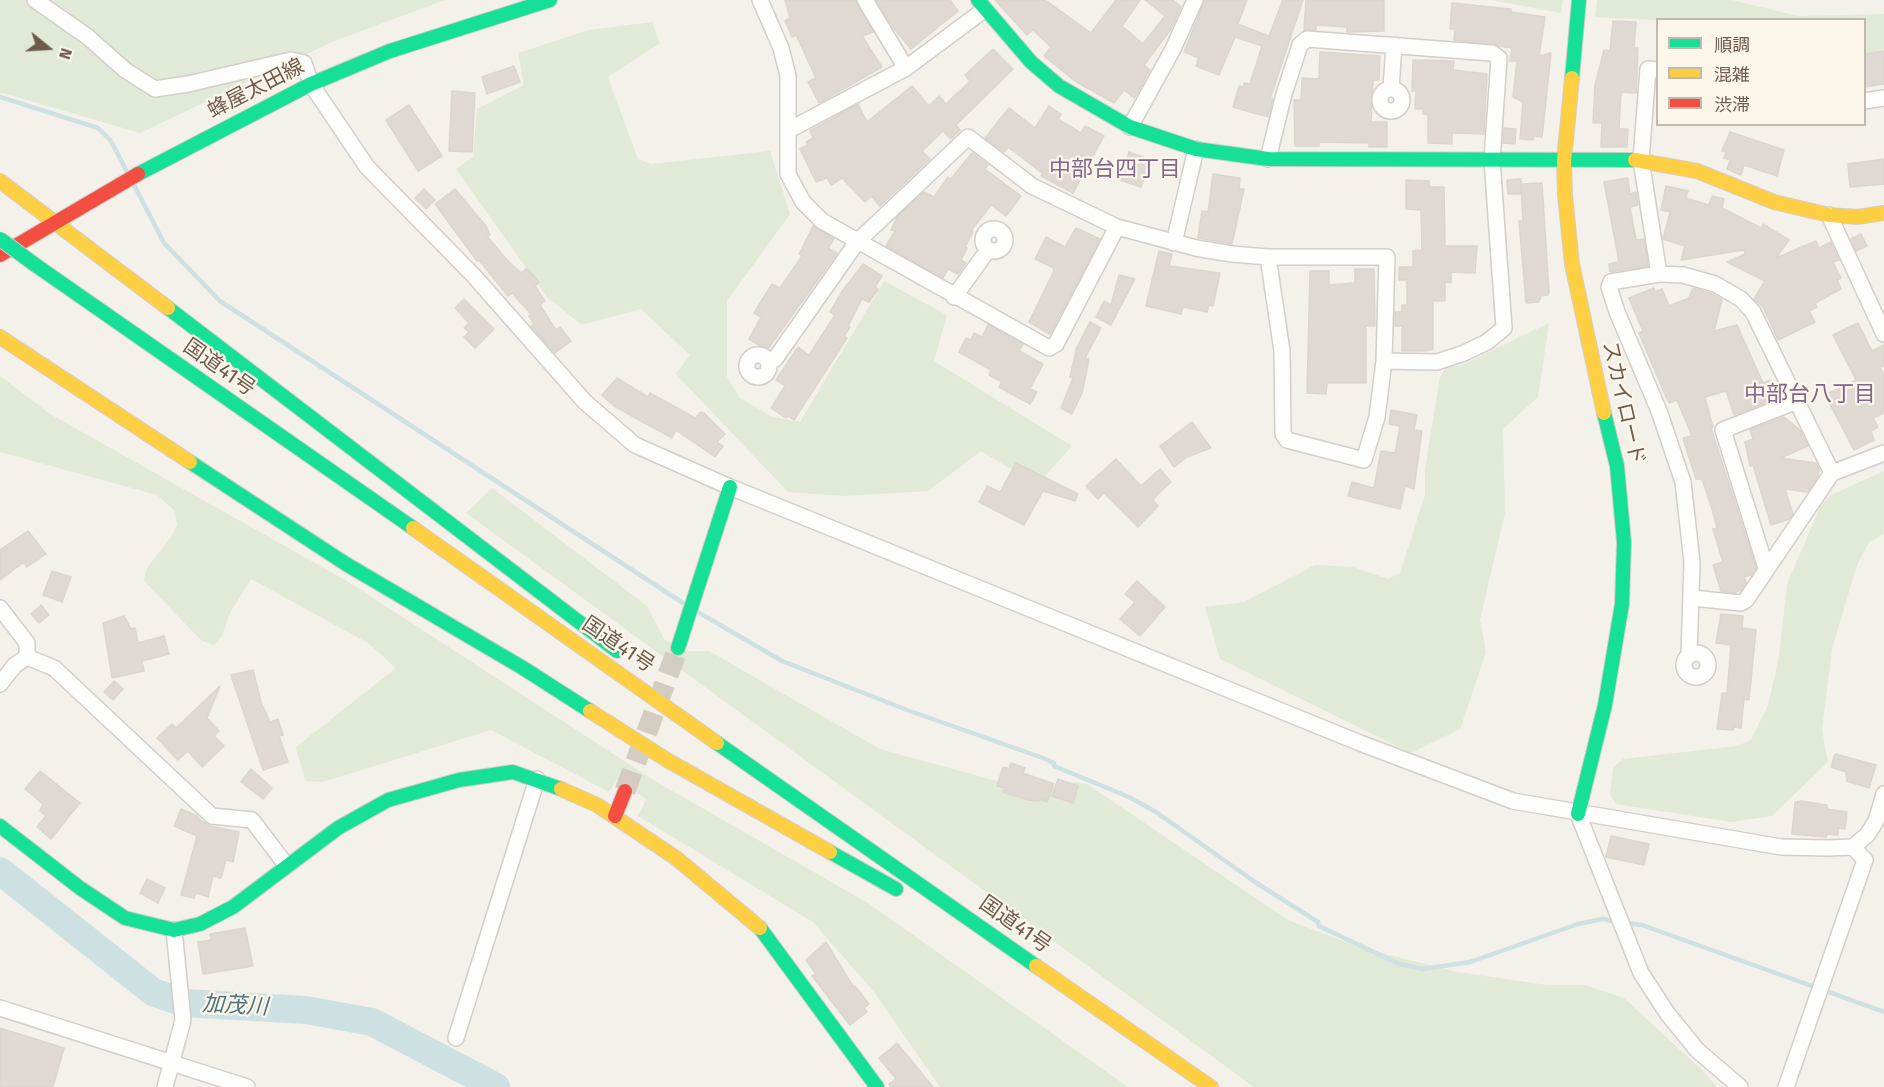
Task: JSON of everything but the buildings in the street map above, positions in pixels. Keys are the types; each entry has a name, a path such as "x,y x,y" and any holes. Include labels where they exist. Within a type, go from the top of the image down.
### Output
{"main road":[{"name":"蜂屋太田線","path":"0,255 137,173 311,84 390,51 550,0"},
{"name":"スカイロード","path":"1578,814 1605,705 1622,604 1624,542 1617,466 1591,362 1572,264 1563,161 1579,0"},
{"path":"981,5 1031,62 1059,86 1130,127 1196,149 1268,159 1641,160 1697,171 1774,202 1828,215 1857,217 1884,213"},
{"path":"0,181 625,656"},
{"name":"国道41号","path":"0,239 30,267 1091,1015 1197,1087"},
{"name":"国道41号","path":"0,250 30,267 644,688 778,787 1211,1087"},
{"path":"0,337 346,564 523,668 667,760 834,852 904,894"},
{"path":"678,648 730,487"},
{"path":"697,711 746,751 778,787"},
{"path":"0,826 80,888 125,918 174,930 200,924 233,907 285,865 338,828 388,800 459,780 513,772 537,779 578,795 615,816 676,858 763,931 877,1087"},
{"path":"615,816 625,791"},
{"path":"1017,970 1091,1015"}],"street":[{"path":"35,0 88,37 124,70 155,89 188,84 291,60 304,63 311,84 367,167 474,276 602,418 624,437 650,453 1392,756 1513,801 1578,814 1781,847 1853,847 1871,828 1884,795"},
{"path":"760,0 786,64 788,174 795,191 815,215 857,242 954,297 1049,348 1054,348 1117,227"},
{"path":"865,0 906,68"},
{"path":"1130,127 1173,49 1195,0"},
{"path":"789,130 906,68 981,5"},
{"path":"1268,159 1284,94 1303,41 1307,39 1497,56 1499,63 1492,160 1504,328 1472,350 1437,362 1384,361"},
{"path":"1391,88 1394,45"},
{"path":"1656,70 1648,69 1641,160 1659,274"},
{"path":"1866,101 1884,98"},
{"path":"768,362 775,359 857,242 968,137 1032,186 1117,227 1174,243 1268,257 1388,257 1384,361 1377,417 1364,460 1287,440 1283,434 1282,351 1268,257"},
{"path":"1174,243 1196,149"},
{"path":"1828,215 1884,334"},
{"path":"954,297 988,250"},
{"path":"1689,656 1692,598 1690,536 1683,482 1659,411 1609,287 1611,282 1659,274 1698,278 1741,299 1753,312 1832,472"},
{"path":"1766,568 1723,430 1797,401"},
{"path":"1692,598 1741,603 1832,472 1884,453"},
{"path":"0,608 27,643 27,657"},
{"path":"0,684 15,665 27,657"},
{"path":"27,657 54,668 212,816 252,820 285,865"},
{"path":"456,1038 537,779"},
{"path":"1578,814 1641,973 1667,1013 1697,1050 1740,1087"},
{"path":"1785,1087 1816,1004 1864,860 1853,847"},
{"path":"165,1087 183,1020 174,930"},
{"path":"0,1008 248,1087"},
{"path":"859,1087 864,1070"}],"green space":[{"path":"0,0 445,0 332,42 140,133 0,92"},
{"path":"1491,0 1563,0 1561,13"},
{"path":"1597,0 1732,0 1798,16 1884,14 1884,49 1866,55 1866,18 1656,18 1653,20 1595,17"},
{"path":"652,22 660,43 608,77 638,159 651,164 770,151 790,214 727,301 727,377 740,398 773,417 800,422 884,281 947,315 934,361 1072,446 1037,485 981,451 928,491 845,496 788,492 676,374 690,355 641,309 582,325 547,297 456,169 473,157 477,109 524,85 518,53 589,30"},
{"path":"1549,323 1538,397 1503,429 1505,513 1480,620 1486,652 1460,729 1411,753 1220,659 1205,607 1244,602 1315,565 1353,567 1388,579 1400,573 1425,495 1425,469 1440,377 1446,367 1460,366"},
{"path":"0,376 50,414 347,581 655,781 868,903 1128,1087 940,1087 874,992 813,922 638,816 646,799 618,779 609,792 491,730 323,782 305,781 296,747 396,668 368,643 251,579 230,613 222,636 214,645 202,641 144,581 147,568 171,537 177,525 175,511 157,495 0,452"},
{"path":"1884,471 1884,534 1869,542 1857,565 1832,649 1822,730 1828,762 1772,816 1731,822 1616,804 1610,794 1613,768 1623,759 1737,746 1751,740 1768,705 1779,657 1787,584 1821,505 1831,495"},
{"path":"492,488 647,606 664,639 687,651 709,651 880,749 1037,792 1075,782 1087,784 1288,920 1361,948 1458,972 1547,985 1585,985 1624,998 1704,1072 1717,1087 1254,1087 466,513"}],"waterway":[{"path":"0,97 98,128 111,141 127,172"},
{"path":"133,183 164,243 220,301 686,605"},
{"path":"696,611 782,661 907,710 1043,758 1054,763 1054,766 1129,797 1156,812 1255,882 1318,922 1319,926 1399,964 1423,969 1470,962 1578,924 1603,919 1618,922"},
{"name":"加茂川","path":"0,871 153,992 184,1003 306,1010 372,1022 496,1087"},
{"path":"1626,923 1642,925 1884,1012"}],"tunnel":[{"path":"625,791 678,648"}],"traffic: fast":[{"path":"138,174 311,84 390,51 550,0"},
{"path":"978,0 1031,62 1059,86 1130,127 1196,149 1268,159 1635,160"},
{"path":"1572,78 1579,0"},
{"path":"0,239 34,264"},
{"path":"34,264 413,528"},
{"path":"168,308 617,651"},
{"path":"1578,814 1605,705 1622,604 1624,542 1617,466 1604,413"},
{"path":"190,462 346,564 523,668 590,711"},
{"path":"678,648 730,487"},
{"path":"717,743 1036,966"},
{"path":"0,826 80,888 125,918 174,930 200,924 233,907 338,828 388,800 459,780 513,772 561,789"},
{"path":"830,852 896,889"},
{"path":"760,928 877,1087"}],"traffic: slow":[{"path":"1572,78 1564,161 1565,195 1572,264 1604,413"},
{"path":"1635,160 1697,171 1774,202 1829,215 1857,217 1884,213"},
{"path":"0,181 168,308"},
{"path":"0,337 190,462"},
{"path":"413,528 717,743"},
{"path":"590,711 667,760 830,852"},
{"path":"561,789 597,805 676,858 760,928"},
{"path":"1036,966 1211,1087"}],"traffic: jam":[{"path":"0,255 138,174"},
{"path":"615,816 625,791"}],"district":[{"name":"中部台四丁目","path":"1115,170"},
{"name":"中部台八丁目","path":"1810,395"}]}
